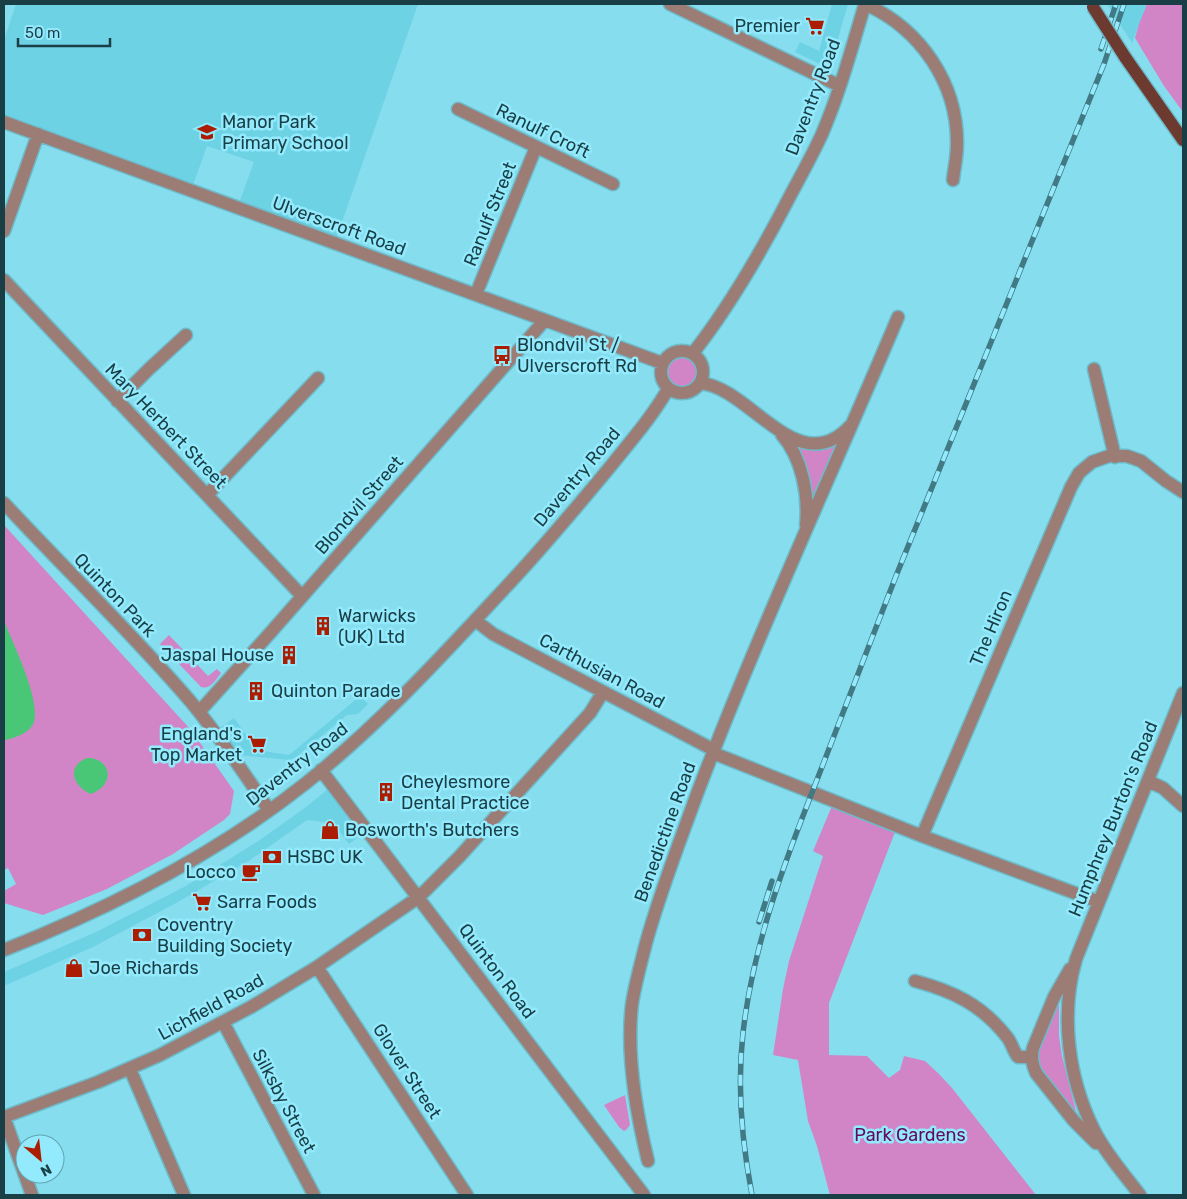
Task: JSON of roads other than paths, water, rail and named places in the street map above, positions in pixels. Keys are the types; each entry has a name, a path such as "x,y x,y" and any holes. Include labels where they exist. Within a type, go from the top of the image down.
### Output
{"main road":[{"path":"1092,6 1183,140"}],"street":[{"path":"670,4 840,86"},
{"path":"865,4 888,15 912,35 924,48 939,72 951,101 956,128 957,146 953,180"},
{"name":"Daventry Road","path":"693,354 767,240 818,140 840,86 865,4"},
{"name":"Ranulf Croft","path":"458,110 613,184"},
{"name":"Ulverscroft Road","path":"4,122 662,363"},
{"path":"4,231 38,134"},
{"name":"Ranulf Street","path":"476,294 536,146"},
{"name":"Mary Herbert Street","path":"4,280 302,596"},
{"path":"854,420 898,317"},
{"name":"Blondvil Street","path":"199,712 544,321"},
{"path":"117,401 148,369 186,335"},
{"path":"684,351 693,354 700,360 702,366 700,383 688,393 678,393 668,389 663,384 661,377 662,363 666,357 674,352 684,351"},
{"path":"1094,369 1114,457 1126,456 1138,459 1183,492"},
{"path":"207,495 318,378"},
{"name":"Benedictine Road","path":"700,383 718,388 779,431 804,443 821,443 838,436 850,427 854,420"},
{"name":"Daventry Road","path":"4,949 120,899 208,849 269,810 321,770 370,727 475,620 574,510 625,448 668,389"},
{"name":"Benedictine Road","path":"648,1160 641,1133 631,1053 632,1004 640,964 658,900 714,752 805,531 854,420"},
{"name":"Benedictine Road","path":"779,431 794,453 800,470 806,509 805,531"},
{"name":"The Hiron","path":"922,836 1071,487 1079,473 1092,462 1100,458 1114,457"},
{"name":"Quinton Park","path":"4,504 148,654 199,712 269,810"},
{"name":"Carthusian Road","path":"475,620 493,634 714,752"},
{"name":"Lichfield Road","path":"4,1117 130,1069 223,1022 317,967 419,897 590,713 604,692"},
{"name":"Humphrey Burton's Road","path":"1110,1156 1094,1130 1076,1082 1069,1045 1070,981 1076,959 1183,693"},
{"path":"714,752 922,836 1099,902"},
{"name":"Quinton Road","path":"321,770 644,1195"},
{"path":"1148,780 1163,788 1183,806"},
{"name":"Humphrey Burton's Road","path":"1031,1057 1054,997 1076,959"},
{"name":"Glover Street","path":"317,967 467,1195"},
{"path":"915,981 942,988 982,1010 1008,1038 1018,1057 1031,1057 1036,1073 1074,1121 1110,1156 1140,1195"},
{"name":"Silksby Street","path":"223,1022 314,1195"},
{"path":"130,1069 184,1195"},
{"path":"4,1117 32,1195"}],"railway":[{"path":"1101,49 1116,4"},
{"path":"752,1195 742,1114 741,1053 747,1003 753,974 777,887 896,576 1104,64 1124,4"},
{"path":"759,922 772,881"}],"place":[{"name":"Premier","path":"815,26"},
{"name":"Manor Park Primary School","path":"207,132"},
{"name":"Blondvil St / Ulverscroft Rd","path":"502,355"},
{"name":"Warwicks (UK) Ltd","path":"323,626"},
{"name":"Jaspal House","path":"289,655"},
{"name":"Quinton Parade","path":"256,691"},
{"name":"England's Top Market","path":"257,744"},
{"name":"Cheylesmore Dental Practice","path":"386,792"},
{"name":"Bosworth's Butchers","path":"330,830"},
{"name":"HSBC UK","path":"272,857"},
{"name":"Locco","path":"251,872"},
{"name":"Sarra Foods","path":"202,902"},
{"name":"Coventry Building Society","path":"142,935"},
{"name":"Joe Richards","path":"74,968"}],"park label":[{"name":"Park Gardens","path":"910,1135"}]}
